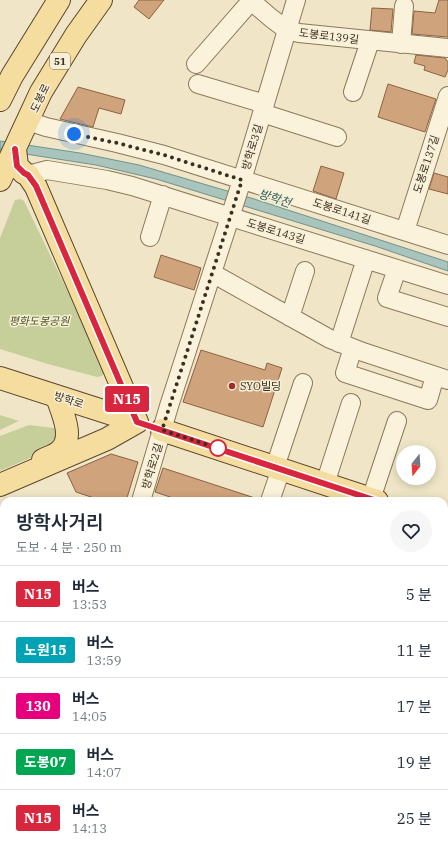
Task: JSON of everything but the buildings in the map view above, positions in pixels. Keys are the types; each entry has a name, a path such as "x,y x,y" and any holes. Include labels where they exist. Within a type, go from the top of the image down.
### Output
{"main road":[{"path":"0,100 12,76 59,0"},
{"name":"도봉로","path":"7,165 42,92 76,35 101,0"},
{"path":"0,485 107,439 137,422 36,186 28,175 17,166 7,165"},
{"name":"방학로","path":"0,378 137,422"},
{"path":"0,479 55,454 66,444 68,436 67,427 57,397"},
{"name":"방학로","path":"162,430 278,468 335,491 361,497"}],"street":[{"name":"도봉로139길","path":"196,64 251,0 270,18 287,30 299,33 448,48"},
{"name":"방학로3길","path":"162,430 242,180 296,0"},
{"path":"401,44 404,6"},
{"name":"도봉로139길","path":"353,92 370,41"},
{"name":"방학로3길","path":"198,84 337,137"},
{"name":"도봉로137길","path":"405,231 448,96"},
{"name":"도봉로141길","path":"27,124 117,143 164,155 448,245"},
{"name":"도봉로143길","path":"28,175 47,170 81,175 132,186 448,285"},
{"path":"150,237 163,195"},
{"path":"212,273 290,317 346,345 442,378 428,400 345,373 346,345 366,259"},
{"path":"397,269 387,298 448,317"},
{"path":"290,317 305,271"},
{"path":"271,497 303,383"},
{"path":"335,491 351,403"},
{"name":"방학로","path":"375,497 397,421"},
{"name":"방학로","path":"137,422 162,430"},
{"name":"방학로2길","path":"142,497 162,430"}],"green space":[{"name":"평화도봉공원","path":"20,199 24,201 68,292 104,372 102,376 97,377 0,349 0,238 15,200"},
{"path":"0,415 19,421 0,430"},
{"path":"29,425 54,428 61,438 44,452 0,471 0,436"}],"water":[{"path":"0,141 80,153 139,165 251,198 448,262 448,271 375,246 156,179 96,165 0,150"}],"bus line":[{"name":"N15","path":"15,149 17,166 28,175 36,186 137,422 365,497"}],"place":[{"name":"SYO빌딩","path":"232,386"}],"route":[{"path":"74,134 164,155 242,180 162,430 218,448"}],"water label":[{"name":"방학천","path":"275,198"}]}
